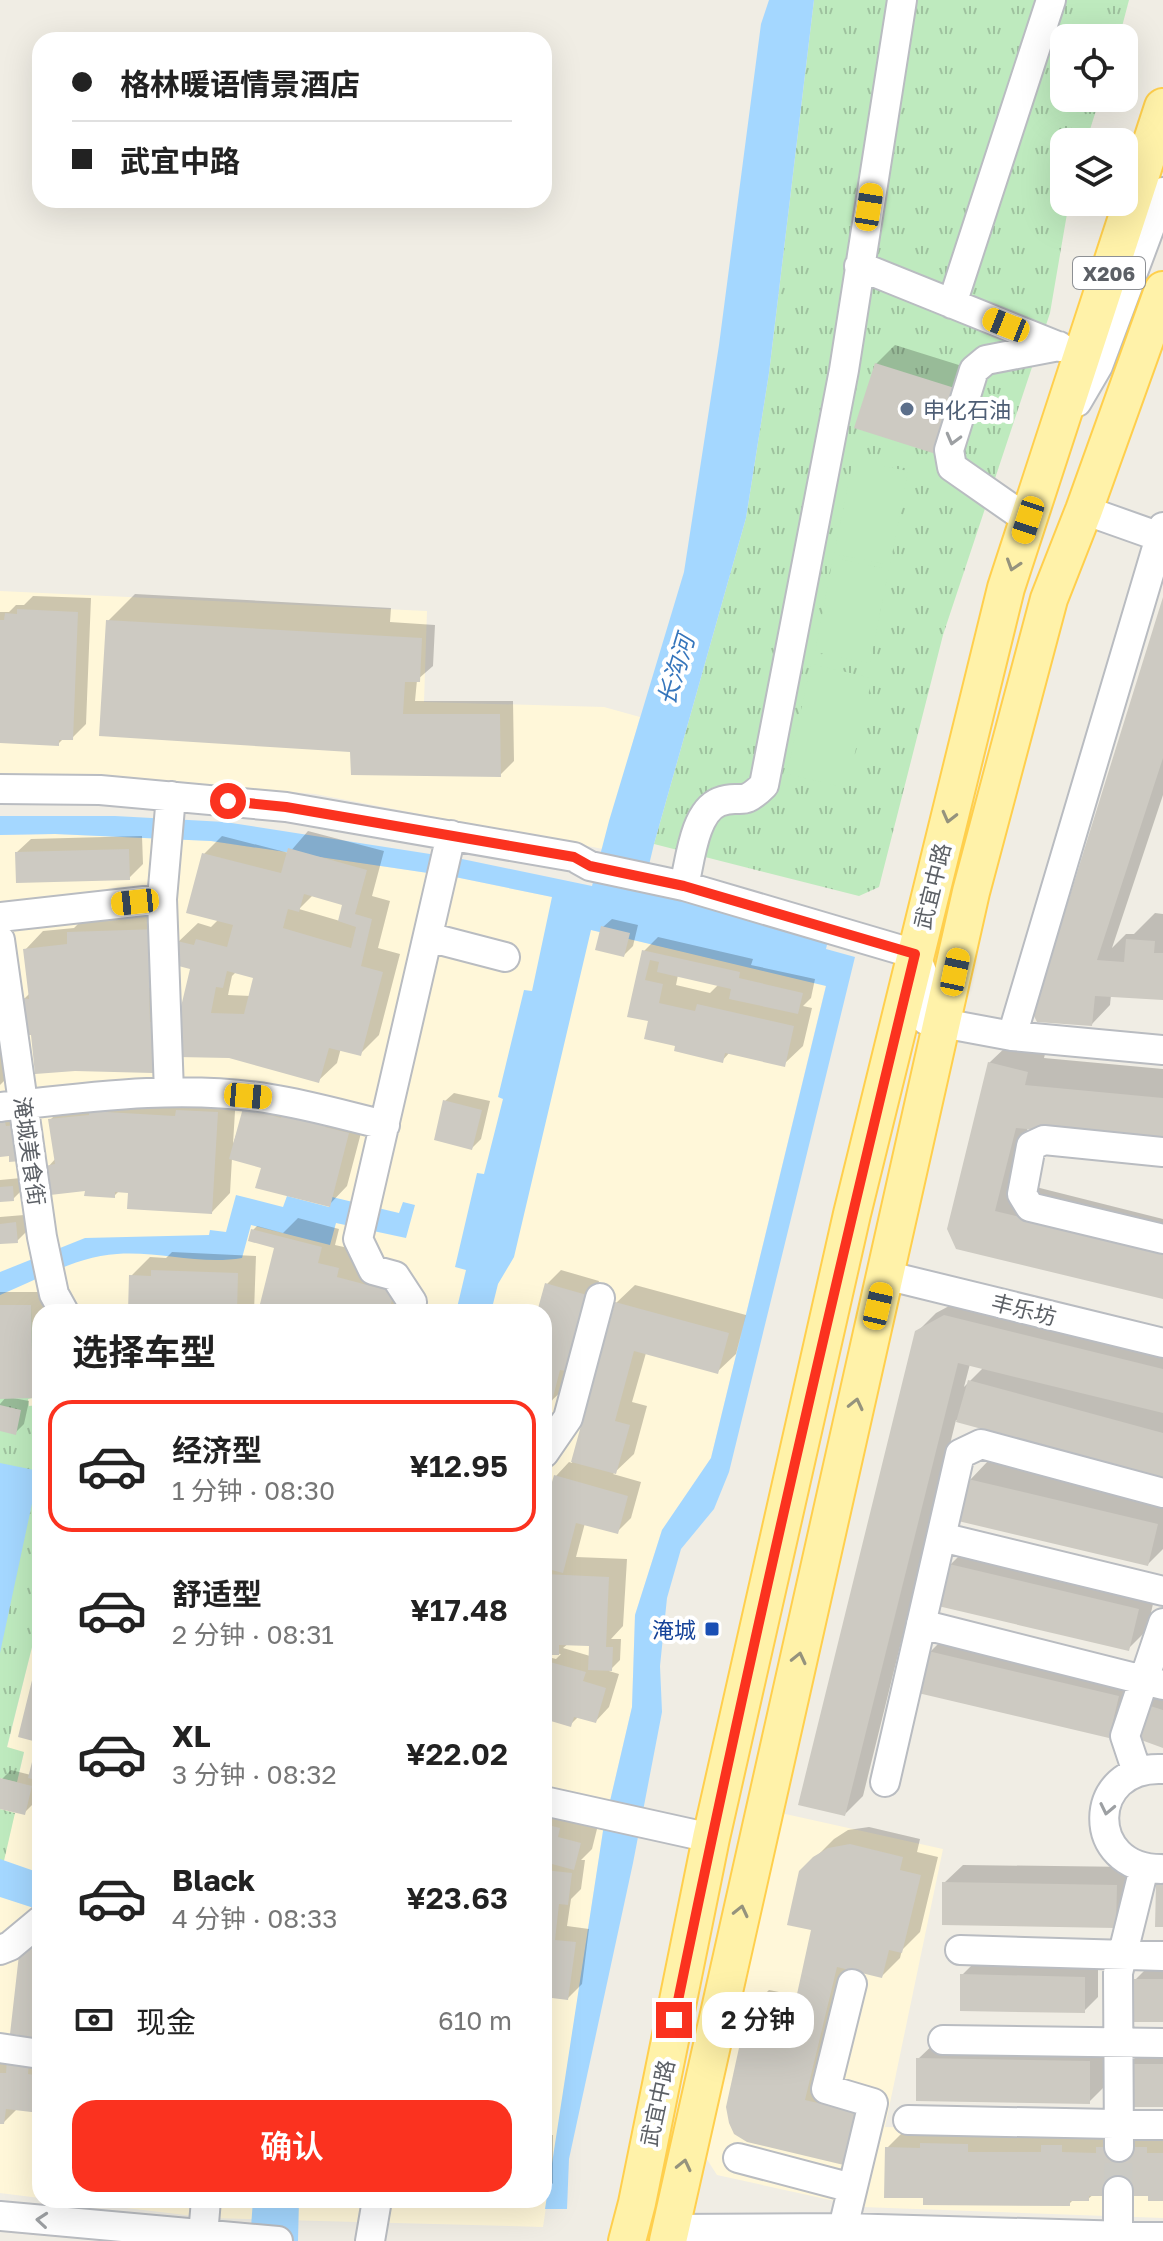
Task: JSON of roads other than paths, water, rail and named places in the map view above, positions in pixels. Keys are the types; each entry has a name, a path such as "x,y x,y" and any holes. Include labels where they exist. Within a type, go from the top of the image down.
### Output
{"main road":[{"name":"武宜中路","path":"627,2241 711,1838 849,1230 1006,588 1055,438 1071,351 1163,107"},
{"name":"武宜中路","path":"668,2235 971,892 1049,599 1163,290"}],"street":[{"path":"671,884 700,819 719,802 749,799 764,785 844,370 902,0"},
{"path":"952,304 1051,0"},
{"path":"1055,438 1098,366 1163,192"},
{"path":"859,266 1071,351"},
{"path":"1028,520 952,467 949,450 974,370 986,360 1071,351"},
{"path":"1012,1036 1162,534 1084,510"},
{"path":"0,789 100,790 286,807 574,857 590,866 671,884 915,954 943,1025"},
{"path":"169,1092 162,899 171,796"},
{"path":"412,1304 395,1276 373,1270 358,1239 451,835"},
{"path":"0,917 162,899"},
{"path":"428,937 505,957"},
{"name":"淹城美食街","path":"0,940 12,1106 54,1294 60,1304"},
{"path":"901,1013 943,1025 1012,1036 1163,1050"},
{"path":"12,1106 169,1092 205,1092 270,1098 385,1125"},
{"path":"1163,1152 1044,1140 1031,1146 1022,1194 1030,1207 1163,1239"},
{"name":"丰乐坊","path":"885,1275 1163,1343"},
{"path":"552,1441 568,1418 600,1298"},
{"path":"885,1782 960,1454 981,1444 1163,1493"},
{"path":"941,1537 1163,1591"},
{"path":"1119,2135 1118,1973 1157,1869 1128,1862 1115,1851 1106,1835 1103,1818 1106,1801 1115,1786 1128,1775 1150,1770 1125,1736 1154,1681 1163,1623"},
{"path":"921,1624 1154,1681"},
{"path":"552,1803 711,1838"},
{"path":"0,1950 10,1946 32,1928"},
{"path":"960,1950 1163,1956"},
{"path":"843,2228 873,2103 826,2089 852,1984"},
{"path":"943,2040 1163,2043"},
{"path":"0,2048 32,2053"},
{"path":"908,2120 1119,2135 1163,2125"},
{"path":"738,2158 852,2188"},
{"path":"1118,2191 1118,2236"},
{"path":"208,2208 217,2236"},
{"path":"370,2241 376,2208"},
{"path":"0,2216 81,2212 217,2236 278,2241"},
{"path":"668,2235 843,2228 969,2237 1163,2237"}],"water":[{"name":"长沟河","path":"769,0 814,0 769,373 746,518 643,890 829,936 826,949 855,957 729,1472 714,1509 681,1549 667,1598 660,1666 662,1712 569,2159 567,2209 545,2209 552,2208 552,2163 603,1831 632,1707 635,1615 662,1530 711,1458 826,986 591,930 514,1257 498,1284 493,1304 458,1304 466,1270 455,1267 477,1173 484,1174 503,1099 498,1097 524,990 532,991 552,897 455,877 211,841 55,834 0,835 0,816 115,816 225,822 462,859 592,886 684,572 719,345 761,24"},
{"path":"236,1195 283,1207 287,1196 329,1207 332,1197 399,1213 403,1202 415,1205 406,1238 336,1223 330,1245 251,1225 242,1258 211,1260 133,1254 102,1256 72,1264 0,1295 0,1272 85,1238 209,1235 210,1230 226,1232"},
{"path":"0,1463 32,1470 32,1504 0,1653"},
{"path":"0,1859 32,1870 32,1907 0,1897"},
{"path":"252,2208 299,2208 298,2241 250,2241"}],"tunnel":[{"path":"1118,2191 1119,2147"}],"place":[{"name":"申化石油","path":"907,409"},
{"name":"淹城","path":"712,1629"}]}
